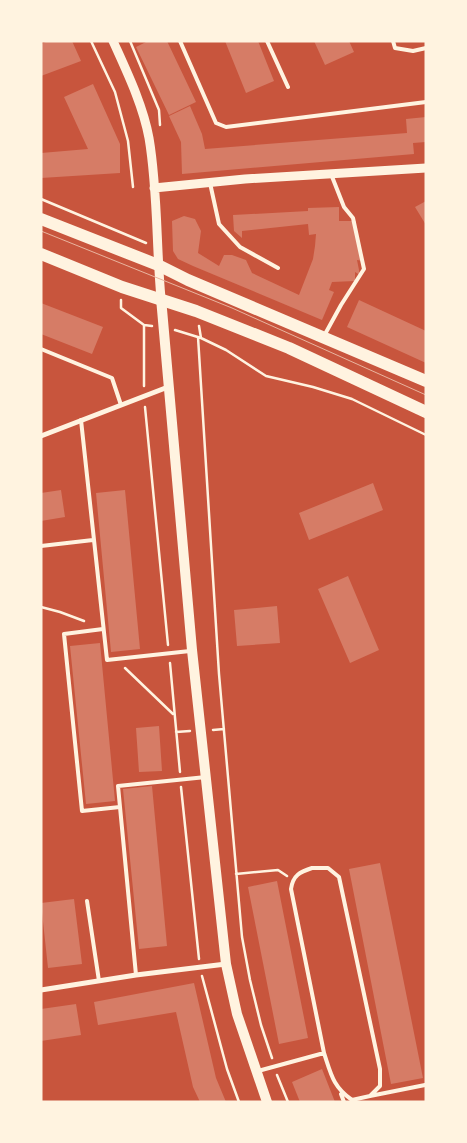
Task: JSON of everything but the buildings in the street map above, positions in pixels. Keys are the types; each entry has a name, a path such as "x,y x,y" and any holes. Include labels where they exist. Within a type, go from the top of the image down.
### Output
{"main road":[{"path":"41,219 158,265 188,280 426,381"},
{"path":"41,254 122,286 161,298 299,353 426,412"},
{"path":"161,298 192,650 226,964 237,1014 267,1102"}],"street":[{"path":"113,41 141,110 149,136 161,298"},
{"path":"154,188 426,168"},
{"path":"41,436 168,387"},
{"path":"41,990 136,975 226,964"}],"lane":[{"path":"180,41 216,123 226,128 426,102"},
{"path":"267,41 288,87"},
{"path":"393,41 396,48 413,51 426,48"},
{"path":"324,338 364,269 353,218 344,207 331,174"},
{"path":"210,183 219,224 240,247 278,268"},
{"path":"41,349 112,378 122,404"},
{"path":"81,420 107,660 192,650"},
{"path":"41,546 93,540"},
{"path":"104,629 64,634 82,811 120,807"},
{"path":"136,975 118,786 206,778"},
{"path":"344,1102 324,1053 291,889 293,880 302,871 312,868 328,868 339,877 380,1068 380,1086 370,1096"},
{"path":"87,901 99,981"},
{"path":"256,1072 324,1053"},
{"path":"340,1092 352,1100 425,1085"}],"path":[{"path":"91,41 115,92 128,141 132,187"},
{"path":"41,199 136,239"},
{"path":"144,325 144,396 180,780 200,967 227,1069 239,1102"},
{"path":"288,1102 261,1025 242,936 218,674 199,337 226,350 266,376 313,387 352,399 426,435"},
{"path":"41,607 60,612 104,629"},
{"path":"116,659 174,715"},
{"path":"236,874 278,870 293,880"}],"tram line":[{"path":"41,231 232,308 426,395"}]}
